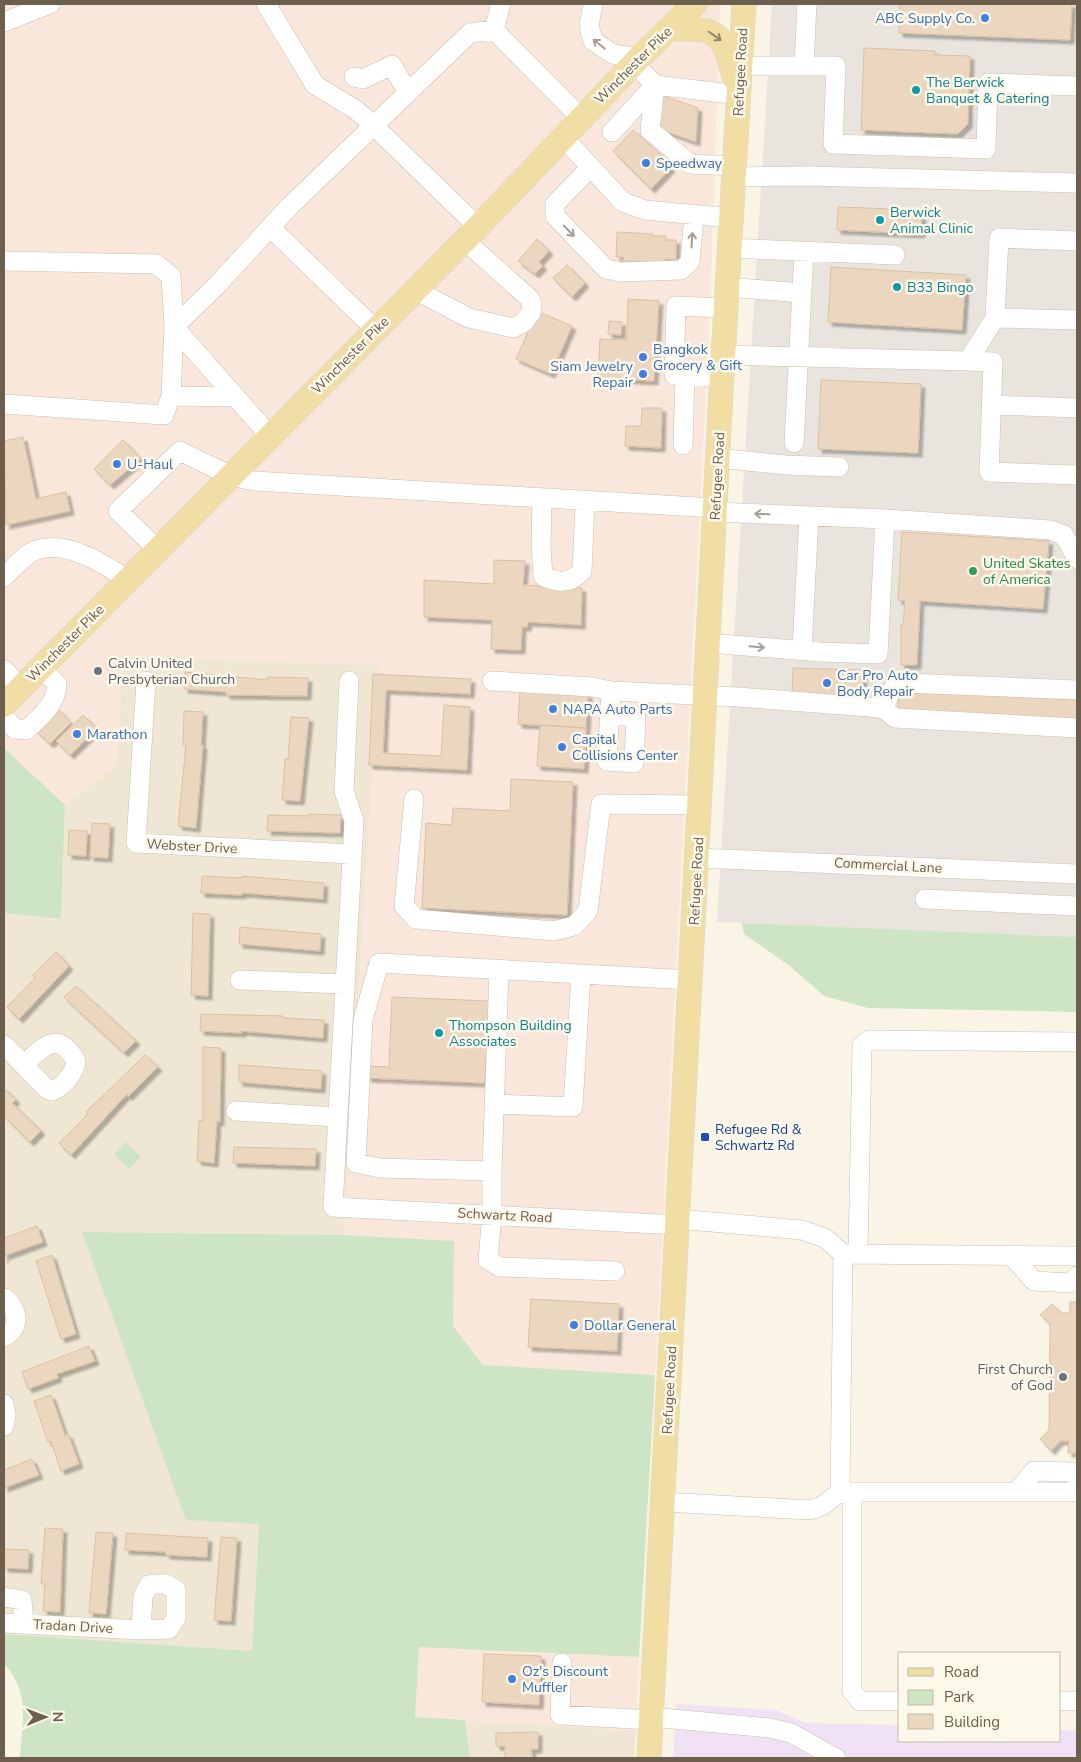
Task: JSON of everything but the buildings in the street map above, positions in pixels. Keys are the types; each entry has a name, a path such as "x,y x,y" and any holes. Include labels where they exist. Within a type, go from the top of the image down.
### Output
{"main road":[{"name":"Winchester Pike","path":"4,705 471,233 668,29 695,4"},
{"name":"Refugee Road","path":"649,1758 698,858 722,366 744,4"},
{"path":"668,29 702,29 718,36 724,42 739,95"}],"street":[{"path":"4,22 50,4"},
{"path":"266,4 315,85 356,110 373,126 528,298 532,304 531,313 523,323 513,328 469,318 415,290"},
{"path":"494,30 501,4"},
{"path":"593,4 589,26 593,41 613,54 637,61 655,86 650,130 690,164 734,171 831,176 1077,183"},
{"path":"804,66 807,4"},
{"path":"174,327 373,126 470,33 494,30"},
{"path":"494,30 582,118"},
{"path":"354,77 364,79 392,65 408,93"},
{"path":"740,66 836,66 831,176"},
{"path":"986,179 988,84 1077,86"},
{"path":"655,86 739,95"},
{"path":"612,132 655,86"},
{"path":"563,137 623,202 644,210 731,218"},
{"path":"833,144 986,149"},
{"path":"591,167 555,204 555,216 606,269 620,272 681,270 690,262 694,215"},
{"path":"271,228 375,329"},
{"path":"968,361 994,318 999,238 1077,241"},
{"path":"730,248 895,255"},
{"path":"794,443 804,252"},
{"path":"4,261 156,264 171,276 174,327 171,396 164,415 4,404"},
{"path":"802,293 726,298 676,306 674,374 685,375 722,366 798,358 993,362 989,472 1075,475"},
{"path":"994,318 1077,320"},
{"path":"174,327 270,436"},
{"path":"683,445 685,375"},
{"path":"171,396 236,397"},
{"path":"992,405 1077,408"},
{"path":"158,550 118,511 180,451 230,476 254,481 1050,530 1064,535 1077,559"},
{"path":"718,458 786,465 839,467"},
{"path":"542,498 541,563 543,576 553,581 571,579 582,571 586,501"},
{"path":"802,650 809,516"},
{"path":"708,643 878,654 885,519"},
{"path":"4,577 31,553 56,548 84,554 128,580"},
{"path":"4,717 15,729 26,730 40,719 57,694 57,684 41,668"},
{"path":"4,670 21,687"},
{"name":"Webster Drive","path":"146,681 136,843 352,854"},
{"path":"236,1112 336,1117 354,821 344,791 349,681"},
{"path":"492,681 884,709 895,718 1077,728"},
{"path":"884,709 889,692 895,686 905,683 1077,690"},
{"path":"609,716 611,691"},
{"path":"414,799 404,906 416,919 553,931 574,926 588,911 601,804 700,805"},
{"name":"Commercial Lane","path":"698,858 1077,874"},
{"path":"925,899 1077,906"},
{"path":"492,1170 380,1168 356,1163 363,1020 379,963 691,980"},
{"path":"499,970 492,1214 488,1260 500,1267 615,1271"},
{"path":"494,1104 572,1107 581,974"},
{"path":"240,980 344,984"},
{"path":"898,1701 860,1701 852,1691 846,1492 851,1254 862,1046 870,1040 1077,1042"},
{"path":"4,1046 24,1065"},
{"name":"Schwartz Road","path":"336,1117 333,1207 678,1222 802,1230 825,1238 851,1254"},
{"path":"851,1254 1077,1256"},
{"path":"1011,1255 1034,1281 1070,1283 1077,1276"},
{"path":"4,1298 10,1302 14,1309 16,1323 13,1331 4,1337"},
{"path":"4,1404 6,1415 4,1426"},
{"path":"1016,1492 1034,1471 1072,1472 1077,1477"},
{"path":"664,1502 810,1510 822,1506 846,1492 1077,1492"},
{"path":"4,1597 22,1600 24,1624"},
{"name":"Tradan Drive","path":"4,1622 141,1630"},
{"path":"562,1663 560,1715 652,1718 770,1728 791,1733 836,1758"},
{"path":"1061,1701 1077,1701"}],"shaded area":[{"path":"4,4 720,4 709,335 655,1375 483,1365 453,1326 454,1241 344,1235 379,665 123,657 117,764 65,805 4,748"},
{"path":"772,4 1077,4 1077,937 717,922"},
{"path":"123,657 379,665 344,1235 83,1232 259,1524 252,1651 4,1634 4,913 61,919 65,805 117,764"},
{"path":"419,1647 639,1657 636,1731 415,1717"},
{"path":"676,1704 776,1710 806,1723 898,1725 898,1742 1061,1742 1061,1730 1077,1731 1077,1758 673,1758"},
{"path":"465,1720 636,1731 634,1758 470,1758"}],"green space":[{"path":"4,748 65,805 61,919 4,913"},
{"path":"742,923 1077,937 1077,1012 868,1008 824,996 790,966 744,934"},
{"path":"126,1142 141,1157 129,1169 114,1154"},
{"path":"82,1232 344,1235 454,1241 453,1326 483,1365 655,1375 639,1657 419,1647 415,1717 465,1720 470,1758 20,1758 23,1708 18,1686 13,1675 4,1664 4,1634 252,1651 259,1524 186,1520"}],"place":[{"name":"ABC Supply Co.","path":"985,18"},
{"name":"The Berwick Banquet & Catering","path":"916,90"},
{"name":"Speedway","path":"646,163"},
{"name":"Berwick Animal Clinic","path":"880,220"},
{"name":"B33 Bingo","path":"897,287"},
{"name":"Bangkok Grocery & Gift","path":"643,357"},
{"name":"Siam Jewelry Repair","path":"643,374"},
{"name":"U-Haul","path":"117,464"},
{"name":"United Skates of America","path":"973,571"},
{"name":"Calvin United Presbyterian Church","path":"98,671"},
{"name":"Car Pro Auto Body Repair","path":"827,683"},
{"name":"NAPA Auto Parts","path":"553,709"},
{"name":"Marathon","path":"77,734"},
{"name":"Capital Collisions Center","path":"562,747"},
{"name":"Thompson Building Associates","path":"439,1033"},
{"name":"Refugee Rd & Schwartz Rd","path":"705,1137"},
{"name":"Dollar General","path":"574,1325"},
{"name":"First Church of God","path":"1063,1377"},
{"name":"Oz's Discount Muffler","path":"512,1679"}]}
